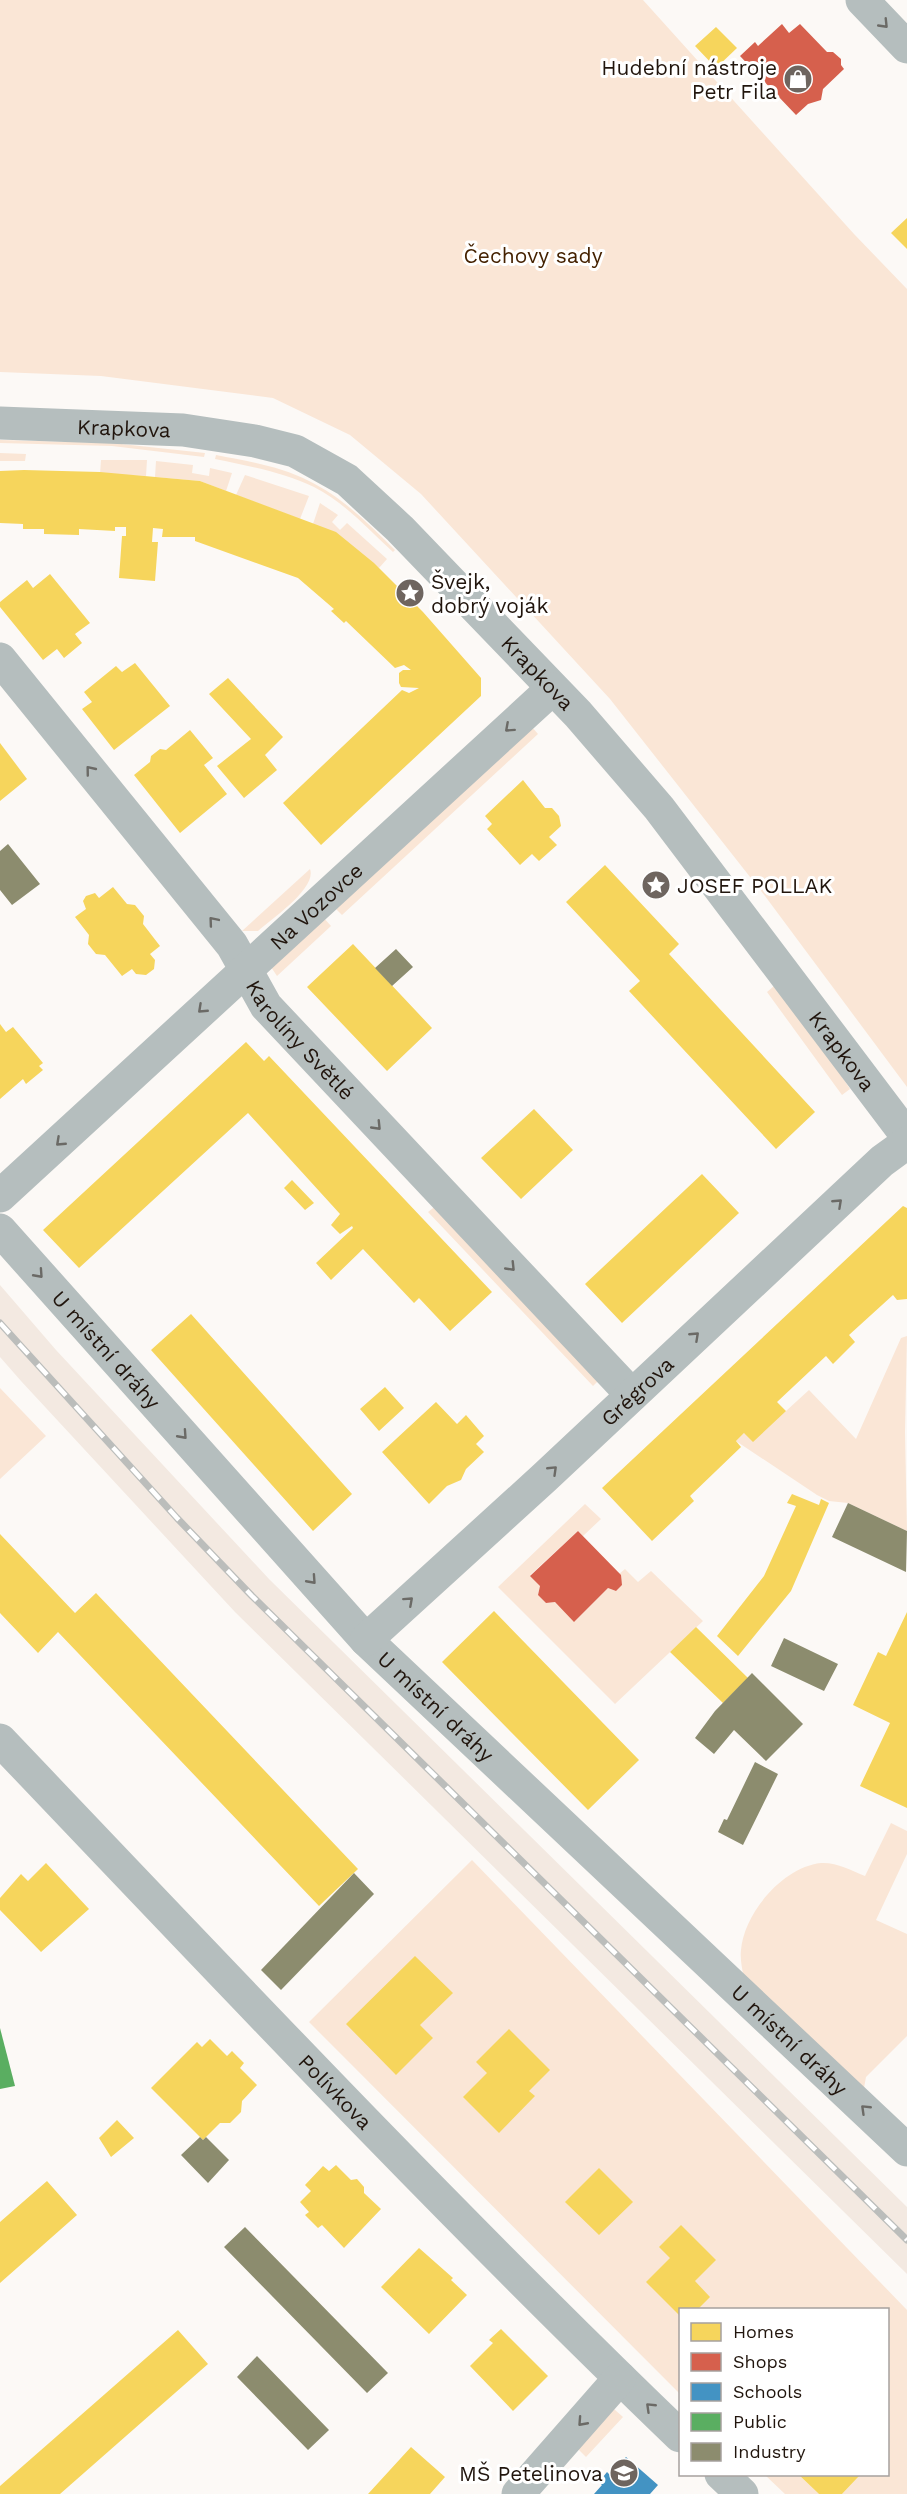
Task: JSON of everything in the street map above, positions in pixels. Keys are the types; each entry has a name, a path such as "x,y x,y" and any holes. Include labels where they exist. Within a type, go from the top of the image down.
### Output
{"street":[{"path":"862,0 907,47"},
{"name":"Krapkova","path":"0,423 183,430 255,441 295,451 347,480 371,500 578,714 659,808 907,1136"},
{"name":"Karolíny Světlé","path":"0,659 232,945 266,1006 632,1395"},
{"name":"Na Vozovce","path":"0,1196 552,688"},
{"name":"Grégrova","path":"366,1640 882,1161 907,1143"},
{"name":"U místní dráhy","path":"0,1230 366,1640 907,2150"},
{"name":"Polívkova","path":"0,1740 333,2090 620,2378 679,2434"},
{"path":"518,2494 620,2378"},
{"path":"722,2476 742,2494"}],"shaded area":[{"path":"0,1285 56,1350 269,1579 907,2207 907,2274 235,1612 21,1381 0,1357"}],"green space":[{"name":"Čechovy sady","path":"0,0 643,0 854,234 907,289 907,1087 765,896 610,699 421,494 350,435 273,398 101,376 0,372"},
{"path":"0,440 112,443 205,453 204,457 112,446 0,443"},
{"path":"0,453 26,454 25,461 0,461"},
{"path":"216,455 275,468 321,487 344,503 395,550 393,552 346,508 314,487 278,473 215,459"},
{"path":"101,460 147,460 146,476 100,474"},
{"path":"156,461 193,465 192,473 209,476 210,468 232,473 226,491 200,481 155,477"},
{"path":"245,475 309,496 300,519 236,495"},
{"path":"320,503 338,515 332,522 340,530 347,523 387,559 379,568 313,524"},
{"path":"531,726 538,734 342,915 334,907"},
{"path":"310,869 310,877 301,894 258,931 242,931"},
{"path":"323,917 331,926 277,976 271,967"},
{"path":"781,980 850,1089 842,1095 767,992"},
{"path":"437,1205 600,1379 593,1386 428,1212"},
{"path":"907,1336 905,1432 907,1531 848,1503 829,1501 817,1495 736,1441 744,1433 786,1411 809,1390 856,1439 901,1338"},
{"path":"0,1388 46,1436 0,1479"},
{"path":"585,1504 601,1519 583,1536 578,1531 530,1575 540,1586 538,1595 546,1603 555,1602 575,1621 608,1588 616,1591 622,1585 619,1574 625,1569 638,1582 651,1571 703,1621 615,1704 498,1587"},
{"path":"891,1823 907,1831 907,1854 876,1920 907,1934 907,2036 866,2077 864,2088 744,1978 741,1950 749,1921 768,1894 780,1883 807,1866 821,1863 838,1865 865,1876"},
{"path":"472,1860 907,2310 907,2494 842,2494 859,2476 889,2476 889,2308 679,2308 679,2393 309,2022"},
{"path":"614,2409 623,2417 586,2457 578,2449"},
{"path":"766,2476 800,2476 819,2494 785,2494"}],"building: Homes":[{"path":"716,27 737,48 716,68 695,46"},
{"path":"907,218 907,249 891,233"},
{"path":"0,471 100,472 200,481 336,532 374,563 423,612 481,678 481,696 321,845 283,803 402,690 409,693 419,688 401,687 399,683 399,673 403,670 411,670 404,665 395,668 298,578 195,541 195,537 162,537 163,529 153,528 152,542 158,542 155,581 119,578 122,536 126,536 126,527 115,527 115,531 79,529 79,535 44,534 44,529 23,529 23,524 0,523"},
{"path":"50,574 90,623 75,634 82,643 64,658 57,649 43,660 0,607 0,602 27,580 33,588"},
{"path":"135,663 170,706 114,750 82,709 92,702 84,692 116,666 122,672"},
{"path":"228,678 283,737 265,755 277,770 244,798 217,766 251,739 209,694"},
{"path":"190,730 213,758 204,765 227,794 180,833 134,775 150,762 151,756 160,749 166,750"},
{"path":"0,743 27,779 0,801"},
{"path":"523,780 545,808 552,808 559,816 561,826 549,837 557,845 539,861 532,854 520,865 487,829 492,824 485,816"},
{"path":"605,865 679,944 669,954 815,1112 776,1149 629,991 640,981 566,902"},
{"path":"113,887 127,904 135,905 144,916 143,924 160,946 150,954 155,960 154,969 146,975 136,974 132,969 122,976 105,955 96,954 88,944 89,935 75,917 86,909 83,901 86,896 95,893 99,898"},
{"path":"353,944 432,1028 387,1071 307,987"},
{"path":"0,1024 6,1032 13,1027 43,1063 39,1066 43,1070 26,1084 23,1079 0,1099"},
{"path":"246,1042 264,1061 269,1056 492,1292 450,1331 419,1298 414,1303 363,1249 331,1280 316,1263 353,1228 352,1226 340,1234 331,1225 340,1214 248,1113 79,1268 43,1230"},
{"path":"534,1109 573,1150 521,1199 481,1158"},
{"path":"702,1174 739,1213 622,1323 585,1284"},
{"path":"292,1180 314,1203 305,1210 284,1188"},
{"path":"903,1206 907,1208 907,1299 897,1300 893,1295 849,1335 855,1342 833,1364 826,1356 777,1402 786,1411 753,1442 744,1433 736,1441 741,1447 690,1496 694,1501 652,1541 602,1488"},
{"path":"191,1314 352,1494 313,1531 151,1350"},
{"path":"385,1387 404,1408 379,1431 360,1409"},
{"path":"436,1402 457,1424 466,1415 484,1436 476,1444 484,1452 466,1469 461,1480 447,1486 429,1504 382,1452"},
{"path":"792,1494 819,1505 821,1499 829,1503 791,1591 738,1656 717,1636 764,1576 796,1506 787,1503"},
{"path":"0,1534 75,1613 96,1593 358,1869 319,1906 58,1632 38,1653 0,1613"},
{"path":"494,1611 639,1760 588,1810 442,1662"},
{"path":"907,1612 907,1808 860,1786 890,1723 853,1705 878,1652 886,1656"},
{"path":"696,1627 748,1678 723,1703 670,1652"},
{"path":"46,1863 89,1909 41,1952 0,1910 0,1898 21,1874 28,1881"},
{"path":"415,1956 453,1993 420,2025 433,2038 396,2075 346,2024"},
{"path":"509,2029 550,2070 529,2091 535,2096 499,2133 463,2097 487,2073 476,2062"},
{"path":"210,2039 227,2056 232,2051 244,2063 240,2068 257,2085 242,2101 241,2112 230,2123 220,2123 203,2140 151,2088 197,2042 202,2047"},
{"path":"117,2120 134,2138 111,2157 99,2138"},
{"path":"336,2165 351,2180 357,2179 364,2187 364,2193 381,2209 344,2248 322,2225 318,2228 305,2215 309,2212 300,2202 311,2191 305,2185 323,2166 329,2171"},
{"path":"599,2168 633,2202 599,2235 565,2202"},
{"path":"47,2181 77,2215 0,2283 0,2222"},
{"path":"681,2225 716,2260 695,2281 710,2297 699,2308 679,2308 679,2315 646,2282 670,2258 659,2247"},
{"path":"419,2248 453,2278 451,2280 467,2295 429,2334 381,2287"},
{"path":"501,2329 548,2376 513,2411 470,2366 493,2343 489,2340"},
{"path":"178,2330 208,2364 60,2494 0,2494 0,2486"},
{"path":"411,2447 445,2477 430,2494 368,2494"},
{"path":"800,2476 859,2476 842,2494 819,2494"}],"building: Shops":[{"name":"Hudební nástroje Petr Fila","path":"782,24 789,33 800,24 827,52 833,52 841,59 844,69 823,89 821,100 808,104 796,115 740,56 755,42 758,46"},
{"path":"578,1531 621,1575 622,1585 616,1591 608,1588 574,1622 555,1602 546,1603 538,1595 540,1586 530,1576"}],"building: Schools":[{"path":"626,2457 658,2485 650,2494 594,2494 602,2485 599,2482 607,2472 610,2475"}],"building: Public":[{"path":"0,2028 15,2086 0,2089"}],"building: Industry":[{"path":"8,844 40,884 12,905 0,890 0,851"},
{"path":"396,949 413,967 392,986 375,968"},
{"path":"848,1503 907,1531 906,1572 832,1537"},
{"path":"784,1638 838,1664 824,1691 771,1666"},
{"path":"752,1673 803,1724 766,1761 734,1730 714,1754 695,1738 715,1711"},
{"path":"755,1762 778,1774 743,1845 718,1832 724,1819 727,1820"},
{"path":"354,1873 374,1894 281,1990 261,1970"},
{"path":"200,2137 203,2140 206,2137 229,2160 208,2183 181,2155"},
{"path":"245,2227 388,2373 367,2393 224,2247"},
{"path":"257,2356 329,2430 308,2450 237,2377"}],"railway":[{"path":"0,1323 177,1518 252,1596 907,2240"}],"place":[{"name":"Hudební nástroje Petr Fila","path":"798,79"},
{"name":"Švejk, dobrý voják","path":"410,593"},
{"name":"JOSEF POLLAK","path":"656,885"},
{"name":"MŠ Petelinova","path":"624,2473"}]}
